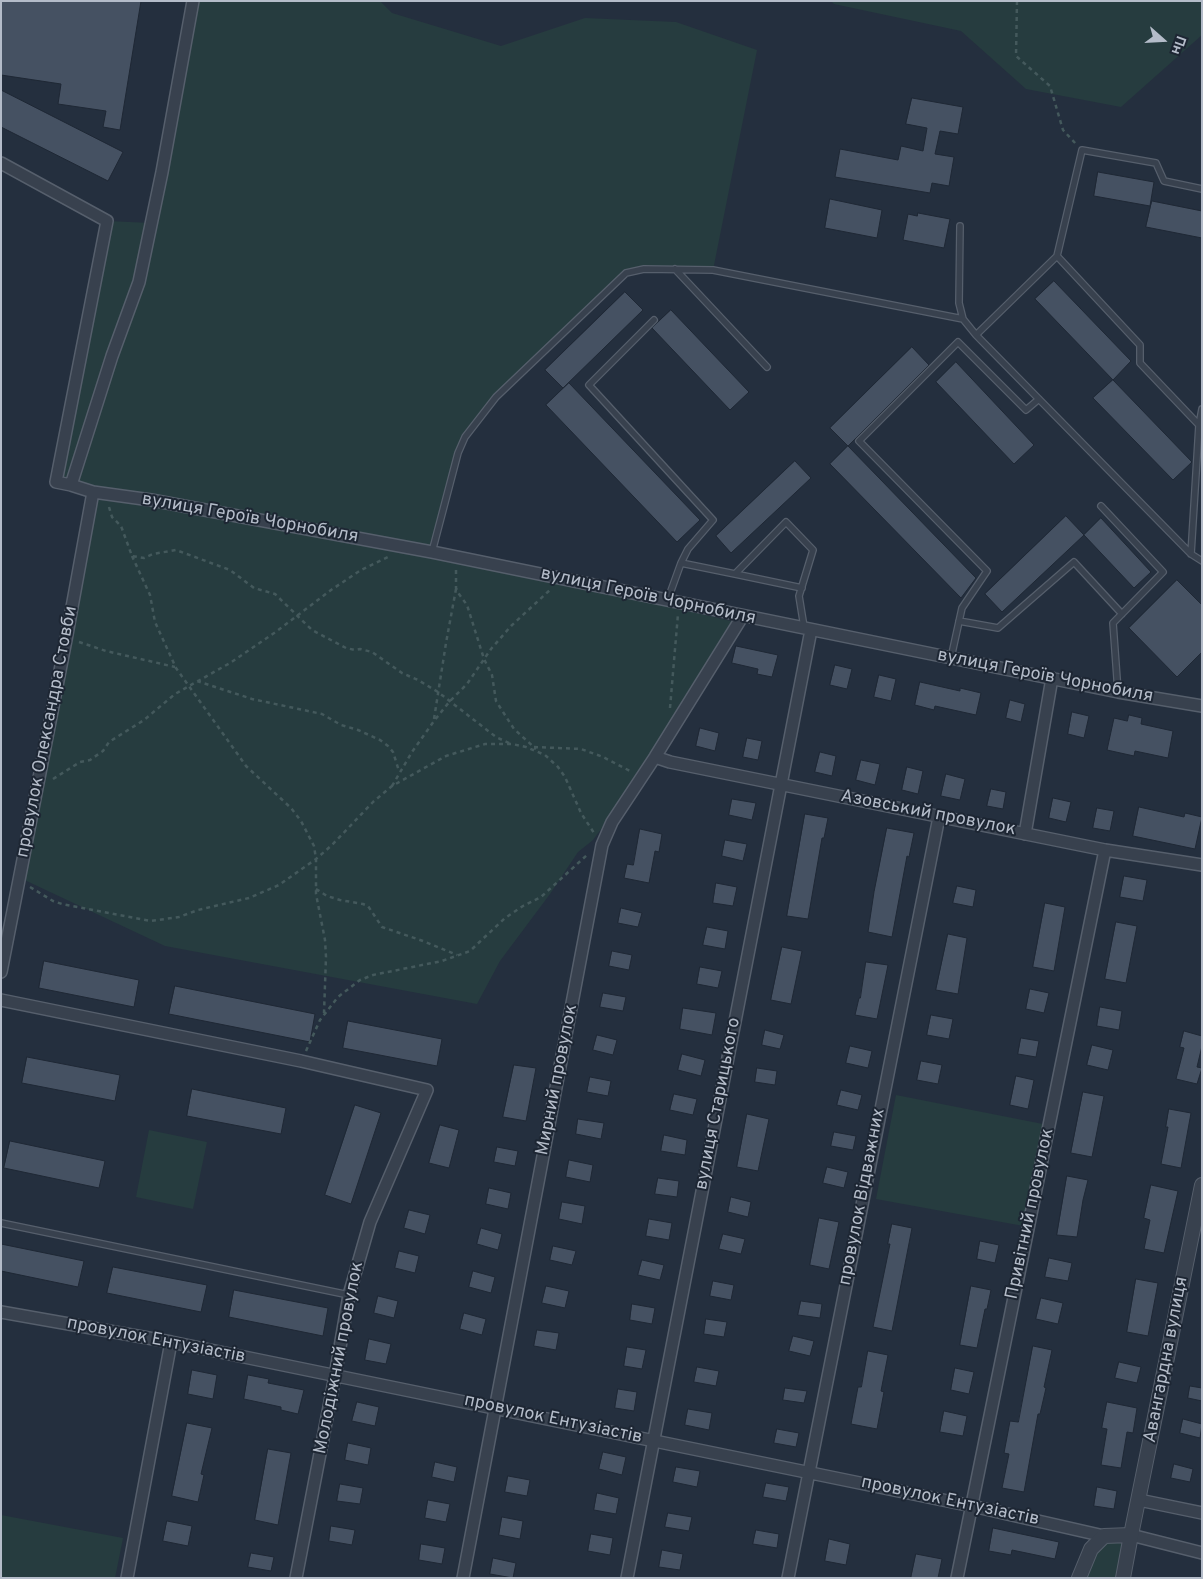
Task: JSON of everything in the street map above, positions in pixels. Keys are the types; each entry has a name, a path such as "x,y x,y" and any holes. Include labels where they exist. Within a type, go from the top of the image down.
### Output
{"street":[{"path":"1,163 107,221 56,482 71,485 112,356 139,282 162,172 193,1"},
{"name":"вулиця Героїв Чорнобиля","path":"71,485 93,492 151,500 432,552 808,630 1118,692 1202,706"},
{"name":"провулок Олександра Стовби","path":"1,972 93,492"},
{"name":"Мирний провулок","path":"464,1578 602,845 612,822 655,757 742,616"},
{"name":"вулиця Старицького","path":"627,1578 781,785 808,630"},
{"path":"1025,834 1052,678"},
{"name":"Азовський провулок","path":"655,757 670,762 781,785 1105,850 1202,865"},
{"name":"провулок Відважних","path":"788,1578 939,816"},
{"name":"Привітний провулок","path":"957,1578 1105,850"},
{"path":"1,1000 301,1061"},
{"name":"Молодіжний провулок","path":"296,1578 349,1295 370,1222 427,1090 301,1061"},
{"name":"Авангардна вулиця","path":"1123,1578 1202,1185"},
{"name":"провулок Ентузіастів","path":"1,1312 171,1342 496,1408 972,1506 1104,1536"},
{"path":"127,1578 171,1342"},
{"path":"1139,1500 1202,1513"},
{"path":"1079,1578 1092,1549 1104,1536 1131,1535 1202,1553"}],"lane":[{"path":"976,335 1057,256 1082,150 1156,163 1164,181 1202,189"},
{"path":"960,226 959,303 963,318 976,335 1191,554 1202,561"},
{"path":"1057,256 1140,345 1140,363 1199,425"},
{"path":"432,552 458,453 466,437 496,397 626,273 644,269 713,270 963,318"},
{"path":"676,269 767,367"},
{"path":"654,320 588,385 713,520 688,549 681,563 674,601"},
{"path":"951,658 962,608 988,572 860,441 958,342 1026,410 1039,399"},
{"path":"1191,554 1199,425 1202,409"},
{"path":"1101,506 1163,572 1113,623 1118,692"},
{"path":"735,574 786,522 813,550 799,596 808,630"},
{"path":"960,621 998,628 1074,562 1122,614"},
{"path":"681,563 802,588"},
{"path":"1,1223 349,1295"}],"path":[{"path":"1016,1 1016,56 1050,86 1063,130 1082,150"},
{"path":"105,494 112,517 121,526 150,595 155,622 176,668 246,766 291,808 301,821 314,846 316,889 325,948 324,1015"},
{"path":"39,780 49,782 80,762 90,760 103,751 109,742 144,720 175,694 277,631 360,570 407,548"},
{"path":"132,556 144,558 153,554 176,550 230,570 254,588 276,594 312,630 346,648 372,652 402,674 418,680 438,692 496,736 512,744 539,752"},
{"path":"434,721 456,588 457,557"},
{"path":"392,786 399,772 434,721 467,684 484,659 511,626 564,579"},
{"path":"301,1061 320,1020 338,997 360,980 442,962 470,951 505,918 541,897 582,859 602,845 581,813 565,778 551,760 532,747 514,729 498,706 492,675 484,659 467,605 456,588"},
{"path":"669,734 673,668 674,601"},
{"path":"66,640 176,668"},
{"path":"197,681 252,699 322,714 341,726 358,730 380,740 388,746 393,752 399,772"},
{"path":"20,880 53,901 62,904 141,920 164,920 235,902 262,894 279,885 316,859 373,802 392,786 429,765 460,751 485,744 512,744"},
{"path":"532,747 581,749 630,771 644,773"},
{"path":"316,889 327,896 368,906 382,927 423,940 457,955"}],"green space":[{"path":"193,1 380,1 392,13 501,46 585,18 676,22 757,50 713,270 644,269 626,273 496,397 466,437 432,552 56,482 107,221 151,223"},
{"path":"831,1 1202,1 1202,35 1121,107 1026,89 961,31 834,4"},
{"path":"93,492 565,582 735,622 616,809 593,840 578,852 550,894 500,961 477,1004 165,946 16,876"},
{"path":"896,1095 1048,1125 1029,1227 876,1199"},
{"path":"149,1130 207,1142 193,1209 136,1197"},
{"path":"1,1515 123,1538 115,1578 1,1578"},
{"path":"1131,1535 1123,1578 1079,1578 1104,1536"}],"building":[{"path":"1,1 141,1 120,130 103,127 106,111 58,104 61,84 1,75"},
{"path":"1,90 123,152 108,181 1,127"},
{"path":"912,98 963,107 958,134 940,131 935,154 954,157 949,186 932,183 930,193 835,177 840,149 898,160 901,146 923,151 927,128 906,124"},
{"path":"1098,172 1154,182 1150,206 1094,196"},
{"path":"830,199 882,210 877,238 825,228"},
{"path":"1152,201 1202,211 1202,238 1146,227"},
{"path":"918,213 950,219 944,248 903,240 908,214 917,216"},
{"path":"1054,281 1131,361 1113,380 1035,299"},
{"path":"625,292 643,310 563,388 545,370"},
{"path":"671,310 749,392 730,410 652,328"},
{"path":"912,347 929,365 848,446 830,428"},
{"path":"956,362 1034,445 1014,464 936,382"},
{"path":"1113,380 1192,462 1173,480 1093,398"},
{"path":"569,383 700,520 677,542 546,405"},
{"path":"848,446 976,578 961,598 830,464"},
{"path":"795,461 811,478 731,553 716,536"},
{"path":"1066,516 1084,535 1002,612 985,594"},
{"path":"1101,518 1151,572 1134,588 1084,535"},
{"path":"1177,580 1202,605 1202,652 1177,677 1129,628"},
{"path":"736,646 778,655 772,677 757,674 758,669 732,663"},
{"path":"835,665 852,669 847,689 830,685"},
{"path":"879,675 896,679 891,701 874,697"},
{"path":"920,682 960,691 960,688 981,693 976,715 935,706 934,710 915,705"},
{"path":"1010,700 1025,704 1021,722 1006,718"},
{"path":"1072,712 1089,716 1084,738 1068,734"},
{"path":"1129,715 1142,718 1141,724 1173,731 1168,758 1135,751 1134,756 1107,750 1114,718 1127,721"},
{"path":"700,728 719,733 715,751 696,746"},
{"path":"747,738 762,741 758,760 743,757"},
{"path":"820,752 836,756 832,776 815,772"},
{"path":"861,760 880,764 875,785 856,780"},
{"path":"907,767 923,771 918,794 902,790"},
{"path":"946,774 965,779 960,800 941,796"},
{"path":"991,789 1006,792 1003,809 987,806"},
{"path":"1053,798 1071,802 1066,822 1049,818"},
{"path":"732,799 756,803 752,820 729,815"},
{"path":"1139,807 1184,817 1185,813 1202,817 1195,849 1133,836"},
{"path":"1097,808 1114,811 1110,831 1093,828"},
{"path":"805,814 828,818 824,838 822,838 808,919 787,916"},
{"path":"887,828 914,833 909,857 907,856 892,937 868,932"},
{"path":"640,829 662,834 659,852 655,851 649,883 624,878 627,864 633,865"},
{"path":"725,840 747,844 743,861 722,856"},
{"path":"1124,876 1147,880 1143,901 1120,897"},
{"path":"716,883 737,887 733,906 713,903"},
{"path":"957,886 976,890 973,907 953,903"},
{"path":"1045,903 1065,907 1054,971 1033,967"},
{"path":"621,908 642,913 638,927 618,923"},
{"path":"1116,922 1137,926 1126,983 1105,979"},
{"path":"707,927 728,931 725,949 703,945"},
{"path":"948,934 967,938 958,994 936,990"},
{"path":"782,947 802,951 791,1004 771,1000"},
{"path":"612,951 632,955 629,970 609,966"},
{"path":"44,961 139,980 134,1007 39,988"},
{"path":"866,962 888,965 877,1019 855,1015"},
{"path":"700,967 722,971 718,988 697,984"},
{"path":"175,986 315,1014 310,1042 169,1014"},
{"path":"1030,989 1049,993 1044,1013 1026,1009"},
{"path":"603,993 626,997 623,1011 600,1007"},
{"path":"1100,1007 1122,1011 1119,1030 1097,1026"},
{"path":"683,1008 716,1013 712,1035 680,1029"},
{"path":"931,1015 953,1019 949,1039 927,1035"},
{"path":"348,1021 442,1039 437,1066 343,1048"},
{"path":"765,1030 784,1035 780,1049 762,1045"},
{"path":"1184,1031 1202,1036 1202,1046 1197,1067 1202,1068 1197,1084 1176,1079 1184,1048 1180,1047"},
{"path":"597,1035 617,1040 613,1055 593,1050"},
{"path":"1021,1038 1039,1041 1036,1057 1018,1054"},
{"path":"1092,1045 1113,1050 1108,1070 1087,1065"},
{"path":"850,1046 872,1051 868,1068 846,1063"},
{"path":"682,1054 705,1060 701,1076 678,1070"},
{"path":"27,1057 120,1075 115,1101 22,1083"},
{"path":"921,1061 942,1065 938,1084 917,1080"},
{"path":"514,1065 536,1068 526,1121 503,1117"},
{"path":"757,1068 777,1071 775,1085 755,1082"},
{"path":"1016,1076 1034,1080 1028,1109 1010,1105"},
{"path":"590,1077 611,1081 608,1096 587,1092"},
{"path":"192,1089 286,1108 281,1134 187,1116"},
{"path":"841,1090 862,1095 858,1110 837,1105"},
{"path":"1083,1092 1104,1096 1092,1157 1071,1153"},
{"path":"674,1094 697,1099 693,1115 670,1110"},
{"path":"355,1105 381,1113 351,1204 325,1195"},
{"path":"1169,1109 1191,1113 1181,1168 1161,1164 1168,1127 1166,1127"},
{"path":"747,1114 769,1119 758,1171 737,1167"},
{"path":"578,1119 604,1123 601,1139 576,1134"},
{"path":"440,1125 459,1130 449,1168 429,1163"},
{"path":"834,1132 856,1136 853,1150 831,1146"},
{"path":"664,1135 687,1140 685,1155 661,1151"},
{"path":"10,1141 105,1161 99,1188 4,1168"},
{"path":"497,1147 518,1151 515,1166 494,1162"},
{"path":"569,1160 593,1165 590,1182 566,1177"},
{"path":"827,1167 848,1172 844,1188 823,1183"},
{"path":"1067,1176 1088,1180 1077,1237 1057,1235"},
{"path":"658,1178 679,1181 677,1197 655,1194"},
{"path":"1151,1185 1178,1191 1164,1253 1144,1249 1150,1220 1144,1218"},
{"path":"489,1188 511,1193 508,1209 486,1204"},
{"path":"731,1197 751,1202 748,1217 728,1212"},
{"path":"562,1202 585,1206 582,1224 559,1219"},
{"path":"409,1210 430,1215 425,1234 404,1228"},
{"path":"819,1218 839,1222 829,1269 810,1265"},
{"path":"649,1219 672,1223 669,1240 646,1236"},
{"path":"892,1224 912,1228 892,1331 873,1327 890,1244 888,1244"},
{"path":"481,1228 502,1234 498,1250 477,1244"},
{"path":"723,1234 745,1239 741,1254 719,1249"},
{"path":"980,1241 999,1245 995,1263 977,1259"},
{"path":"1,1244 84,1261 78,1287 1,1271"},
{"path":"553,1246 576,1251 572,1265 550,1260"},
{"path":"399,1251 419,1256 415,1273 395,1268"},
{"path":"1049,1258 1072,1263 1068,1281 1045,1277"},
{"path":"642,1260 664,1265 660,1280 638,1275"},
{"path":"113,1267 207,1285 201,1312 107,1293"},
{"path":"473,1271 495,1277 491,1293 469,1287"},
{"path":"1136,1279 1158,1283 1148,1336 1127,1332"},
{"path":"713,1281 734,1285 731,1300 710,1296"},
{"path":"546,1286 569,1291 565,1308 542,1303"},
{"path":"971,1286 991,1290 977,1348 960,1345"},
{"path":"234,1290 328,1308 323,1336 229,1317"},
{"path":"378,1296 398,1301 394,1318 374,1313"},
{"path":"1041,1298 1063,1303 1058,1324 1036,1319"},
{"path":"801,1301 822,1304 820,1318 798,1315"},
{"path":"632,1304 655,1308 652,1324 630,1320"},
{"path":"464,1313 486,1319 482,1335 460,1329"},
{"path":"706,1319 727,1322 724,1337 704,1334"},
{"path":"537,1330 559,1333 556,1350 534,1346"},
{"path":"793,1336 814,1341 810,1356 789,1351"},
{"path":"369,1339 391,1344 386,1364 365,1360"},
{"path":"1033,1346 1052,1350 1024,1492 1002,1488 1009,1454 1004,1453 1010,1421 1018,1422"},
{"path":"627,1347 646,1350 642,1369 624,1366"},
{"path":"868,1351 888,1355 881,1391 884,1392 877,1429 851,1424 858,1387 861,1387"},
{"path":"1119,1362 1141,1367 1137,1383 1115,1378"},
{"path":"697,1367 719,1371 716,1386 694,1382"},
{"path":"955,1368 974,1372 969,1394 951,1390"},
{"path":"192,1370 217,1375 213,1399 188,1394"},
{"path":"248,1375 269,1379 268,1383 304,1390 298,1414 281,1410 281,1407 244,1399"},
{"path":"1190,1386 1202,1388 1202,1401 1188,1398"},
{"path":"785,1388 807,1391 804,1403 783,1400"},
{"path":"618,1389 637,1392 634,1411 615,1408"},
{"path":"357,1402 379,1407 375,1426 352,1421"},
{"path":"1107,1402 1137,1408 1133,1433 1127,1432 1121,1468 1101,1465 1107,1429 1102,1428"},
{"path":"688,1409 712,1413 709,1430 685,1425"},
{"path":"944,1411 967,1416 963,1436 940,1432"},
{"path":"1183,1419 1202,1424 1200,1438 1180,1433"},
{"path":"187,1423 212,1428 201,1474 204,1475 198,1502 172,1496"},
{"path":"777,1429 799,1433 796,1447 774,1443"},
{"path":"348,1443 371,1448 368,1465 345,1460"},
{"path":"268,1449 291,1453 278,1525 255,1520"},
{"path":"603,1452 626,1457 622,1475 599,1469"},
{"path":"435,1462 457,1467 454,1482 432,1477"},
{"path":"1174,1464 1193,1469 1190,1482 1171,1478"},
{"path":"676,1467 700,1471 697,1487 673,1482"},
{"path":"508,1476 530,1480 527,1496 505,1492"},
{"path":"766,1483 789,1487 786,1501 763,1497"},
{"path":"340,1484 363,1488 360,1504 337,1501"},
{"path":"1097,1487 1117,1491 1114,1509 1094,1506"},
{"path":"597,1493 619,1498 616,1514 594,1510"},
{"path":"428,1500 450,1504 446,1522 425,1518"},
{"path":"668,1513 692,1517 689,1531 665,1527"},
{"path":"502,1517 523,1521 520,1539 499,1535"},
{"path":"167,1521 192,1526 188,1546 163,1541"},
{"path":"331,1526 355,1530 352,1545 329,1541"},
{"path":"993,1528 1059,1542 1055,1559 1012,1550 1011,1555 989,1551"},
{"path":"756,1530 779,1534 777,1548 753,1544"},
{"path":"591,1534 613,1538 610,1555 588,1551"},
{"path":"829,1539 850,1544 846,1565 825,1561"},
{"path":"421,1544 445,1548 442,1564 419,1560"},
{"path":"662,1550 683,1554 680,1570 659,1567"},
{"path":"251,1553 274,1557 271,1571 248,1567"},
{"path":"916,1554 942,1559 938,1578 911,1578"},
{"path":"493,1558 516,1563 513,1578 490,1574"}]}
